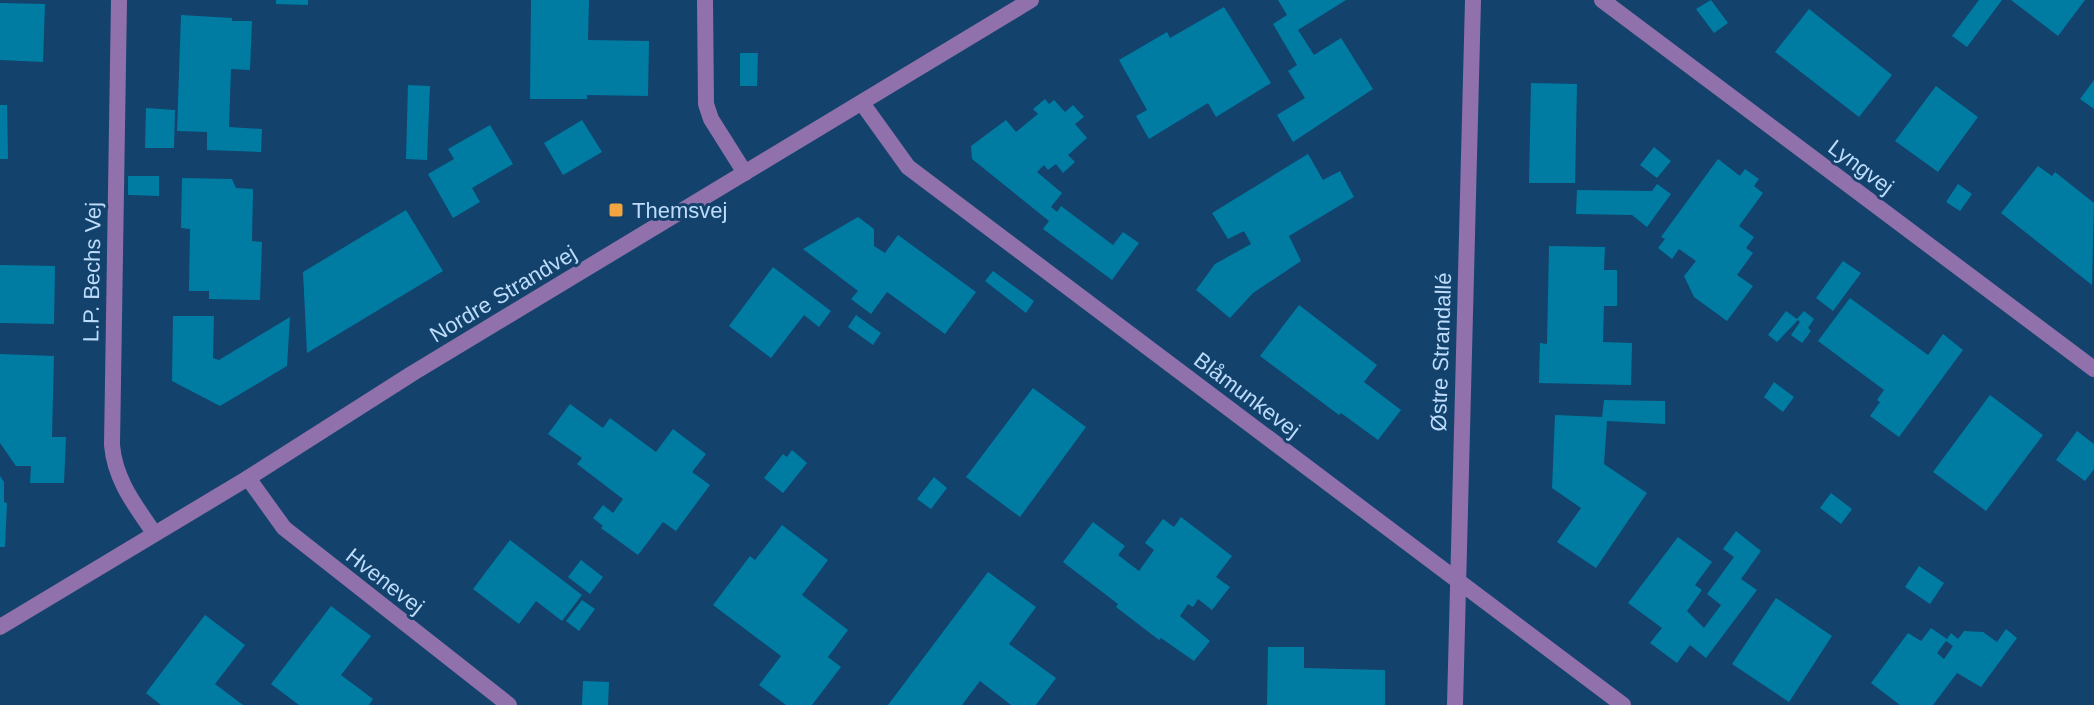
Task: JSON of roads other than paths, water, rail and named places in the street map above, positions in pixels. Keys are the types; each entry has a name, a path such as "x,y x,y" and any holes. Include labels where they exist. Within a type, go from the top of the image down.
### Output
{"street":[{"name":"L.P. Bechs Vej","path":"119,0 113,463 119,480 154,533"},
{"path":"705,0 706,104 711,119 745,173"},
{"name":"Nordre Strandvej","path":"0,627 248,478 413,373 1031,0"},
{"name":"Østre Strandallé","path":"1455,705 1473,0"},
{"name":"Lyngvej","path":"1602,0 2094,369"},
{"name":"Blåmunkevej","path":"862,103 908,167 1623,705"},
{"name":"Hvenevej","path":"248,478 284,528 509,705"}],"place":[{"name":"Themsvej","path":"616,210"}]}
